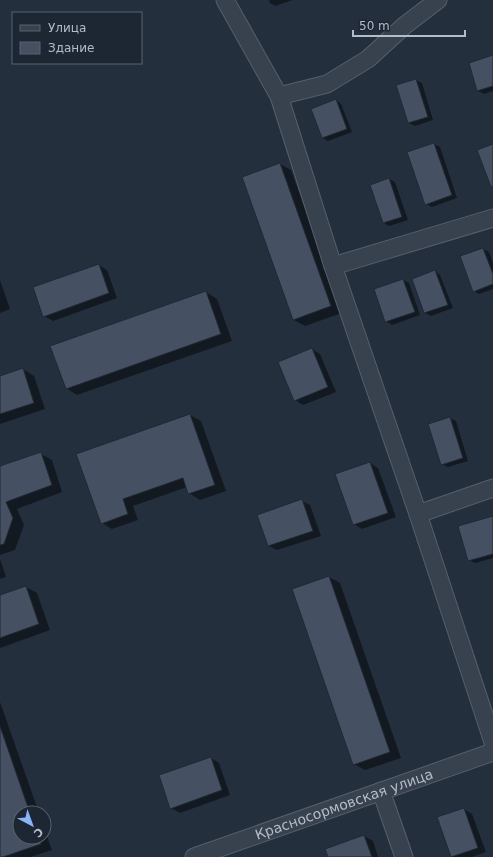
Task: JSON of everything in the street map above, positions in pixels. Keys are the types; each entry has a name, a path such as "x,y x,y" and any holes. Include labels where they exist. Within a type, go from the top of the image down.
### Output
{"street":[{"path":"225,0 279,96 333,266 418,514 493,742"},
{"path":"279,96 327,84 368,58 404,26 438,0"},
{"path":"333,266 493,218"},
{"path":"418,514 493,488"},
{"name":"Красносормовская улица","path":"194,857 493,752"},
{"path":"381,791 404,857"}],"building":[{"path":"493,55 493,86 477,91 469,63"},
{"path":"416,79 428,117 408,123 396,85"},
{"path":"336,99 347,129 322,138 311,109"},
{"path":"434,143 452,195 425,205 407,152"},
{"path":"493,144 493,186 491,187 477,150"},
{"path":"280,163 331,306 293,320 242,177"},
{"path":"389,178 402,217 383,223 370,185"},
{"path":"483,248 493,274 493,284 473,292 460,256"},
{"path":"99,264 109,293 43,317 33,287"},
{"path":"435,270 448,305 424,313 412,279"},
{"path":"403,279 415,312 385,322 374,289"},
{"path":"206,291 221,334 66,389 50,346"},
{"path":"312,348 328,387 294,401 278,362"},
{"path":"23,368 34,403 0,414 0,376"},
{"path":"190,414 215,485 188,494 183,478 123,499 128,514 101,524 76,454"},
{"path":"450,417 463,458 441,465 428,424"},
{"path":"41,452 52,485 6,502 13,518 4,544 0,545 0,466"},
{"path":"370,462 388,513 353,525 335,474"},
{"path":"302,499 313,531 268,546 257,515"},
{"path":"493,516 493,554 468,561 458,526"},
{"path":"329,576 390,752 353,765 292,589"},
{"path":"26,586 39,624 0,638 0,595"},
{"path":"0,726 27,805 12,805 12,845 38,845 0,857"},
{"path":"211,757 222,790 170,809 159,775"},
{"path":"464,808 478,848 451,857 437,817"},
{"path":"364,835 372,857 328,857 325,849"}]}
